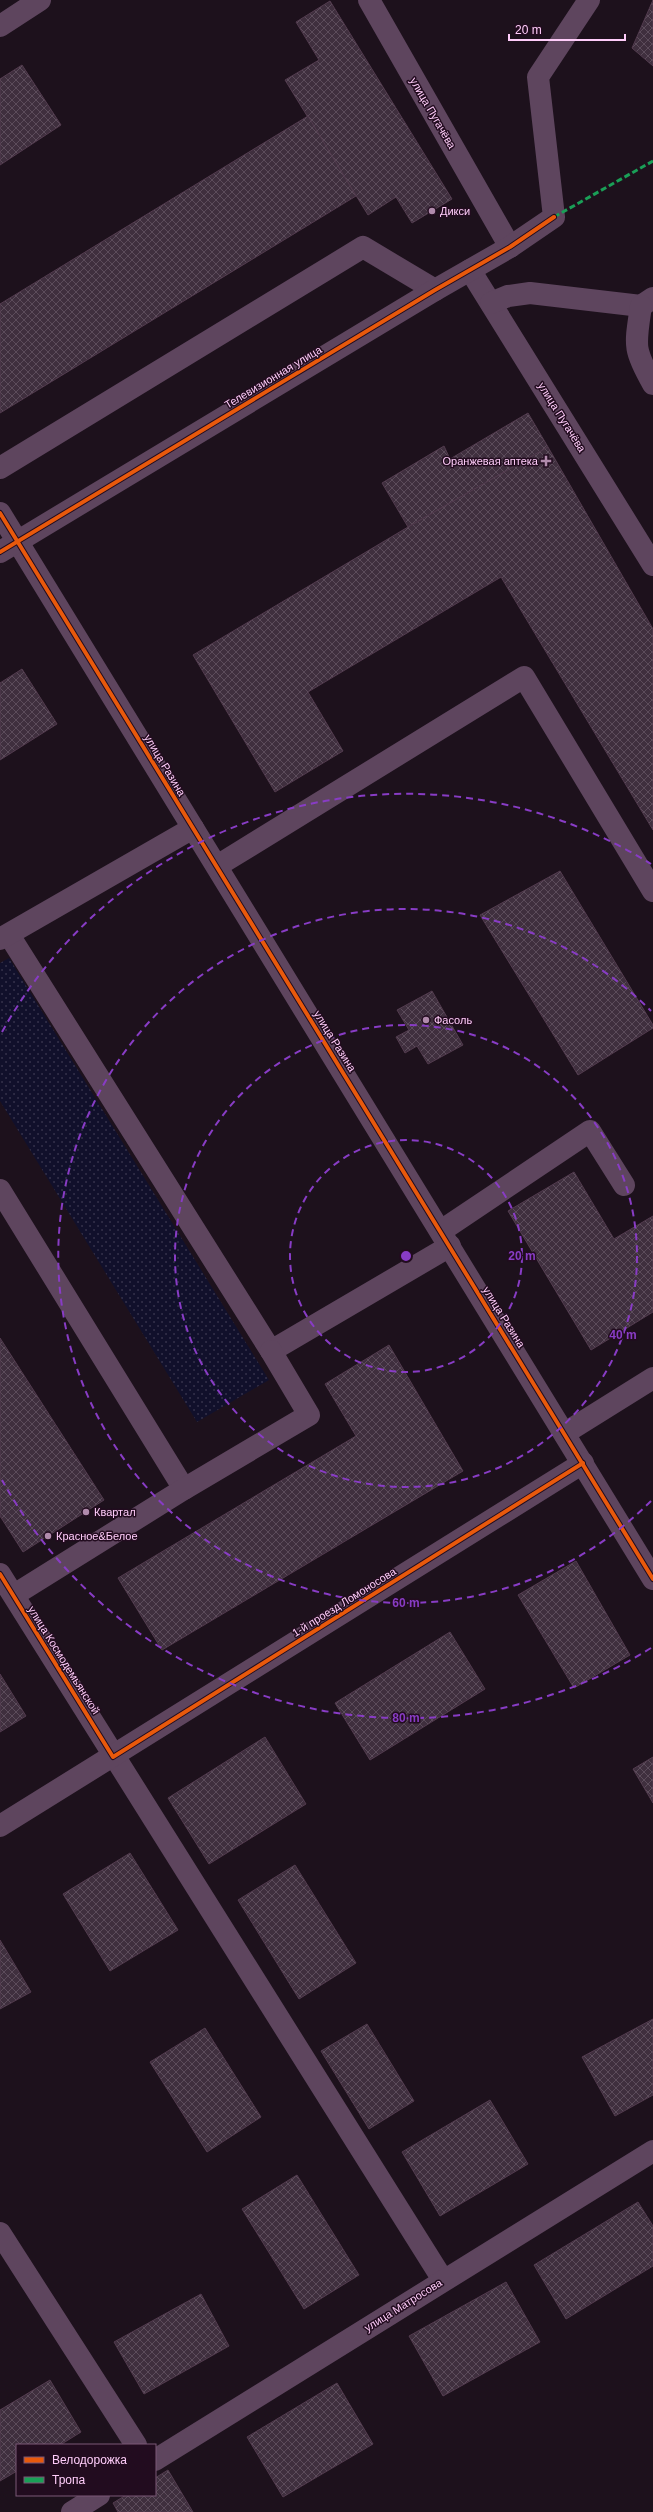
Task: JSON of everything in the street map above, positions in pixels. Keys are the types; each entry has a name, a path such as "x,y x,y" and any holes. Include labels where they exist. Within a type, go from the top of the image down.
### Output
{"street":[{"path":"0,26 40,0"},
{"name":"улица Пугачёва","path":"369,0 510,247"},
{"name":"Телевизионная улица","path":"9,547 435,290 510,247 554,217 538,77 588,0"},
{"path":"0,468 363,246 435,290"},
{"name":"улица Пугачёва","path":"470,270 653,565"},
{"path":"491,304 508,296 530,293 647,302 636,349 640,361 653,384"},
{"name":"улица Разина","path":"0,513 9,547 217,866 653,1579"},
{"path":"217,866 524,677 653,891"},
{"path":"14,1595 184,1489 309,1415 271,1351 5,937 193,828"},
{"path":"271,1351 445,1239 590,1131 624,1185"},
{"path":"0,1190 184,1489"},
{"path":"565,1433 653,1378"},
{"name":"1-й проезд Ломоносова","path":"0,1826 583,1463"},
{"name":"улица Космодемьянской","path":"0,1574 443,2280"},
{"name":"улица Матросова","path":"156,2459 653,2151"},
{"path":"0,2233 135,2444"},
{"path":"72,2512 97,2496"}],"shaded area":[{"path":"9,958 269,1380 197,1422 0,1101 0,963"}],"building":[{"path":"653,0 653,66 632,48"},
{"path":"330,1 452,199 412,223 396,197 368,215 285,80 319,60 296,22"},
{"path":"22,65 61,125 0,165 0,79"},
{"path":"308,116 356,196 0,413 0,304"},
{"path":"528,413 548,447 408,527 382,483 444,446 450,459"},
{"path":"548,447 653,629 653,830 501,577 308,692 343,751 275,792 193,655 408,527"},
{"path":"22,669 57,724 0,760 0,683"},
{"path":"560,871 653,1025 653,1028 578,1075 480,915"},
{"name":"Фасоль","path":"432,991 463,1045 428,1064 417,1046 405,1053 396,1037 409,1030 397,1010"},
{"path":"574,1172 614,1239 653,1216 653,1312 591,1350 508,1211"},
{"path":"0,1338 104,1500 23,1552 0,1516"},
{"path":"389,1345 463,1471 162,1650 118,1578 356,1436 325,1384"},
{"path":"576,1561 630,1655 574,1688 518,1595"},
{"path":"450,1632 485,1689 370,1760 335,1703"},
{"path":"0,1674 26,1716 0,1732"},
{"path":"265,1737 306,1804 209,1864 168,1798"},
{"path":"653,1757 653,1803 633,1769"},
{"path":"130,1853 178,1930 110,1971 63,1894"},
{"path":"295,1865 356,1963 299,1999 238,1900"},
{"path":"0,1940 31,1992 0,2009"},
{"path":"653,2019 653,2095 615,2116 582,2057"},
{"path":"367,2024 414,2101 369,2129 321,2051"},
{"path":"205,2028 261,2117 207,2152 150,2062"},
{"path":"490,2100 528,2164 440,2216 402,2152"},
{"path":"297,2175 359,2275 304,2309 242,2209"},
{"path":"638,2202 653,2226 653,2266 566,2319 534,2265"},
{"path":"506,2282 540,2342 443,2396 409,2336"},
{"path":"201,2294 229,2346 144,2394 114,2342"},
{"path":"50,2380 81,2432 62,2444 16,2444 16,2472 0,2481 0,2410"},
{"path":"337,2383 373,2444 283,2497 247,2437"},
{"path":"168,2470 193,2512 118,2512 113,2503 124,2496 156,2496 156,2477"}],"marked path":[{"path":"554,217 653,161"}],"cycle path":[{"path":"0,552 435,290 510,247 554,217"},
{"path":"0,513 653,1579"},
{"path":"0,1574 113,1757 583,1463"}],"place":[{"name":"Дикси","path":"432,211"},
{"name":"Оранжевая аптека","path":"546,461"},
{"name":"Фасоль","path":"426,1020"},
{"name":"Квартал","path":"86,1512"},
{"name":"Красное&Белое","path":"48,1536"}]}
